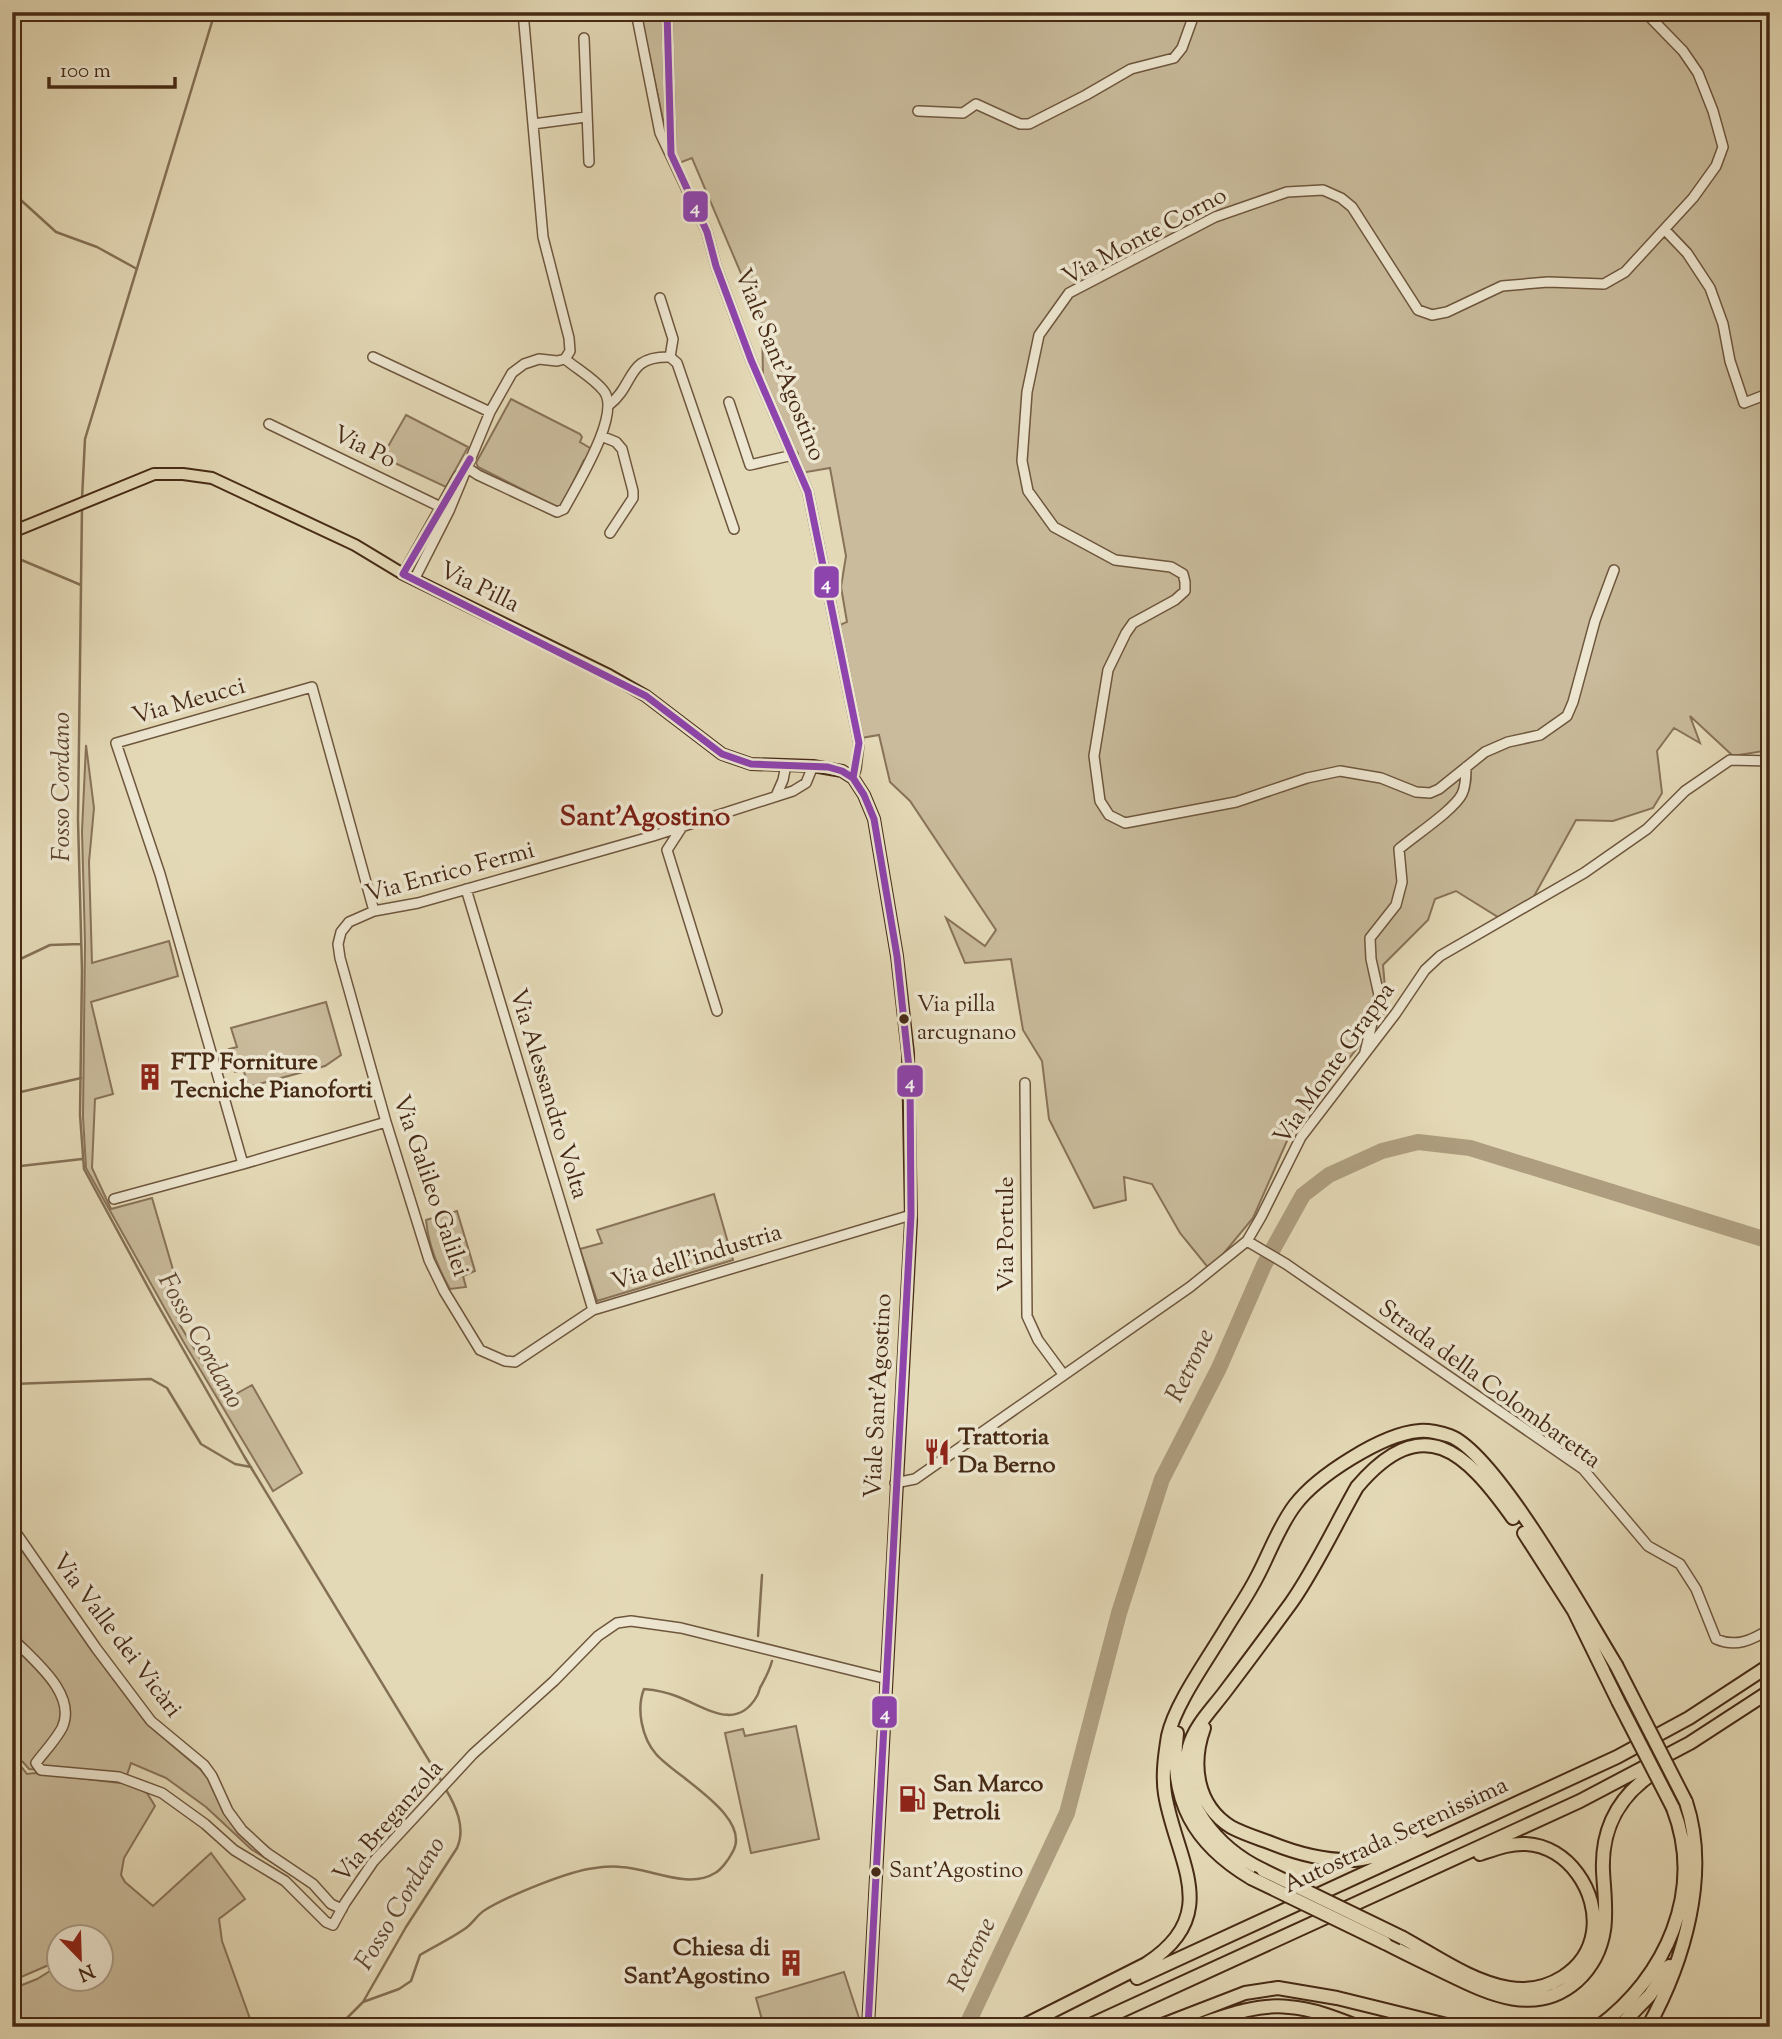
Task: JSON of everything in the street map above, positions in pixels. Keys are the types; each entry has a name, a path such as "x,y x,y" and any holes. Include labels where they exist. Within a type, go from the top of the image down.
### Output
{"highway":[{"path":"1021,2027 1146,1964 1171,1945 1190,1906 1189,1880 1172,1822 1164,1782 1169,1732 1185,1699 1257,1578 1295,1505 1318,1481 1348,1460 1394,1436 1421,1430 1450,1436 1469,1447 1500,1484 1553,1561 1616,1665 1686,1802 1695,1838 1697,1866 1685,1931 1666,1992 1648,2027"},
{"path":"1245,1955 1365,1907 1476,1856 1516,1844 1537,1845 1569,1863 1582,1881 1593,1914 1591,1942 1573,1970 1556,1982 1534,1989 1508,1988 1482,1979 1403,1938 1263,1870 1240,1857 1219,1840 1198,1811 1189,1785 1189,1746 1205,1718 1293,1600 1357,1487 1371,1470 1389,1455 1404,1448 1434,1446 1455,1453 1473,1468 1501,1502 1574,1611 1673,1808 1682,1839 1684,1865 1681,1902 1664,1953 1643,1986 1620,2010 1598,2027"},
{"name":"Autostrada Serenissima","path":"1030,2027 1601,1765 1689,1718 1770,1665"},
{"name":"Autostrada Serenissima","path":"1086,2027 1605,1788 1690,1743 1770,1691"},
{"path":"1223,1694 1206,1723 1198,1750 1198,1779 1207,1801 1221,1819 1243,1833 1318,1858 1355,1860 1385,1854 1513,1798 1601,1765"},
{"path":"1185,1699 1179,1719 1175,1754 1176,1783 1191,1819 1208,1843 1230,1865 1251,1878 1496,1996 1528,2000 1560,1992 1583,1974 1599,1948 1605,1915 1604,1845 1612,1819 1623,1800 1643,1779 1717,1735 1770,1699"},
{"path":"1619,2027 1641,2006 1664,1976 1685,1931"},
{"path":"1157,2027 1245,1993 1278,1988 1316,1993 1455,2027"},
{"path":"1192,2027 1265,2007 1287,2006 1359,2027"},
{"path":"1332,2017 1346,2027"}],"main road":[{"name":"Via Pilla","path":"12,532 154,474 212,478 355,545 414,580 646,696 722,754 751,764 800,765 842,771"},
{"name":"Viale Sant'Agostino","path":"842,771 853,778 874,819 897,956 910,1077 911,1214 868,2026"}],"street":[{"path":"414,580 458,477 466,467 490,412 512,373 524,364 539,359 565,359 570,351 543,237 523,12"},
{"name":"Viale Sant'Agostino","path":"636,12 660,133 707,232 716,267 751,360 808,492 859,743 853,778"},
{"path":"667,12 671,154"},
{"path":"918,111 963,113 976,104 1020,124 1034,122 1131,69 1174,58 1182,48 1195,12"},
{"name":"Via Monte Corno","path":"1614,570 1595,621 1567,716 1540,735 1508,742 1485,752 1430,793 1416,793 1381,778 1340,771 1307,778 1236,802 1125,823 1109,815 1100,801 1094,756 1108,670 1133,623 1175,600 1185,591 1183,574 1171,567 1115,560 1054,527 1028,491 1022,461 1027,392 1039,335 1069,293 1215,217 1287,192 1323,190 1352,206 1418,310 1432,315 1447,312 1502,286 1548,282 1604,284 1625,272 1693,198 1716,166 1723,147 1698,73 1683,51 1645,12"},
{"path":"584,38 589,162"},
{"path":"533,124 586,117"},
{"path":"1665,230 1687,253 1710,288 1723,324 1730,361 1744,403 1770,393"},
{"path":"660,298 673,339 670,357"},
{"path":"609,405 619,398 629,377 642,361 659,356 670,357 681,370 734,529"},
{"path":"373,357 490,412"},
{"path":"466,467 557,512 564,509 601,436 609,405 605,391 565,359"},
{"path":"729,402 750,466 793,455"},
{"name":"Via Po","path":"269,424 445,509"},
{"path":"601,436 616,442 622,449 633,491 633,498 610,533"},
{"path":"403,574 411,557 445,509"},
{"path":"411,557 421,562"},
{"name":"Via Meucci","path":"243,1164 160,874 116,743 312,687 374,911"},
{"path":"842,771 853,757 859,743"},
{"name":"Via Monte Grappa","path":"895,1483 915,1479 1190,1287 1247,1241 1301,1137 1425,970 1440,956 1584,873 1647,829 1685,791 1730,760 1770,761"},
{"path":"776,796 786,765"},
{"path":"800,765 803,786"},
{"path":"803,786 812,773 813,766"},
{"path":"1363,1057 1379,995 1371,959 1370,938 1396,905 1402,882 1399,849 1431,825 1461,797 1465,786 1466,767"},
{"name":"Via Enrico Fermi","path":"349,922 374,911 466,889 682,827 803,786"},
{"path":"682,827 667,850 717,1011"},
{"name":"Via Alessandro Volta","path":"466,889 593,1310"},
{"name":"Via Galileo Galilei","path":"349,922 341,932 338,944 340,958 386,1122 429,1260 480,1350 505,1361"},
{"name":"Via Portule","path":"1026,1083 1027,1316 1038,1340 1063,1374"},
{"path":"114,1199 386,1122"},
{"name":"Via dell'industria","path":"505,1361 515,1362 593,1310 911,1214"},
{"name":"Strada della Colombaretta","path":"1247,1241 1286,1264 1583,1469 1648,1546 1680,1564 1696,1589 1716,1639 1728,1644 1738,1644 1770,1629"},
{"name":"Via Valle dei Vicàri","path":"12,1527 96,1648 151,1721 204,1765 228,1811 242,1830 267,1853 313,1884 331,1904 342,1909"},
{"name":"Via Breganzola","path":"12,1638 43,1670 65,1703 63,1726 36,1763 41,1770 119,1777 162,1793 196,1817 234,1850 285,1881 326,1922 333,1925 373,1862 473,1754 610,1627 624,1621 681,1628 887,1679"},
{"name":"Viale Sant'Agostino","path":"854,2027 868,2026"}],"shaded area":[{"path":"640,12 1770,12 1770,750 1733,756 1690,716 1700,743 1674,728 1657,751 1662,793 1653,808 1613,821 1576,820 1533,898 1498,917 1456,891 1435,899 1428,920 1383,965 1387,1010 1290,1134 1253,1218 1210,1270 1180,1233 1152,1184 1124,1177 1126,1200 1094,1208 1049,1119 1042,1061 1023,1030 1011,959 965,963 946,918 985,946 996,930 910,801 890,782 879,735 861,738 835,627 847,622 841,587 846,556 830,468 801,473 763,377 762,323 692,158 679,163 665,129"},
{"path":"511,399 580,434 580,442 592,449 562,505 557,507 478,467 476,463"},
{"path":"406,415 468,447 446,487 382,457"},
{"path":"86,745 94,808 89,862 92,963 169,941 178,976 91,1002 113,1094 95,1099 92,1168 111,1209 152,1198 179,1290 169,1295 180,1325 225,1400 252,1385 302,1473 273,1491 183,1341 86,1168 83,1117 85,943 82,831"},
{"path":"326,1002 341,1055 325,1066 248,1087 244,1071 235,1072 229,1049 237,1047 231,1028"},
{"path":"714,1194 733,1260 597,1301 580,1249 602,1243 597,1230"},
{"path":"457,1211 475,1271 463,1276 466,1287 450,1289 434,1256 426,1220"},
{"path":"12,1536 147,1724 200,1769 238,1833 287,1868 284,1870 251,1849 206,1807 166,1778 131,1763 126,1778 29,1769 12,1756"},
{"path":"796,1726 819,1839 751,1853 725,1733 743,1729 745,1736"},
{"path":"12,1762 20,1765 27,1774 129,1784 147,1793 155,1806 124,1858 121,1875 125,1882 153,1906 211,1853 245,1899 219,1919 222,1941 253,2027 12,2027 12,1989 46,1973 46,1994 116,1994 116,1924 46,1924 46,1966 12,1981"},
{"path":"844,1972 860,2021 840,2027 764,2027 756,1998"}],"waterway":[{"path":"82,499 85,439 215,12"},
{"path":"12,192 56,232 97,247 137,269"},
{"name":"Fosso Cordano","path":"12,556 81,585 82,506"},
{"name":"Fosso Cordano","path":"81,585 78,820 82,971 80,1115 84,1169 244,1456 442,1782"},
{"path":"12,963 50,945 81,944"},
{"path":"12,1094 81,1078"},
{"name":"Retrone","path":"966,2027 1067,1813 1119,1613 1162,1479 1219,1368 1264,1265 1303,1195 1329,1175 1382,1151 1418,1142 1470,1148 1770,1241"},
{"path":"12,1167 82,1159"},
{"path":"12,1384 151,1379 167,1388 201,1444 235,1464 251,1467"},
{"path":"758,1636 762,1575"},
{"path":"363,2002 399,1989 411,1981 420,1955 466,1928 485,1910 554,1879 583,1870 608,1867 632,1868 681,1879 704,1878 717,1872 732,1853 736,1839 732,1825 723,1811 665,1763 651,1747 642,1723 644,1689 672,1695 719,1714 730,1715 749,1707 757,1696 772,1661"},
{"name":"Fosso Cordano","path":"338,2027 363,2002 406,1927 457,1848 460,1825 445,1788"}],"transit line":[{"name":"4","path":"667,12 671,154 707,232 716,266 751,360 808,492 859,743 853,778"},
{"name":"4","path":"470,459 403,574 646,696 722,754 751,764 828,767 842,771 853,778 874,819 897,956 910,1077 911,1215 868,2027"}],"place":[{"name":"Via pilla arcugnano","path":"904,1019"},
{"name":"FTP Forniture Tecniche Pianoforti","path":"150,1077"},
{"name":"Trattoria Da Berno","path":"937,1452"},
{"name":"San Marco Petroli","path":"912,1799"},
{"name":"Sant'Agostino","path":"876,1872"},
{"name":"Chiesa di Sant'Agostino","path":"791,1963"}],"district":[{"name":"Sant'Agostino","path":"645,818"}]}
